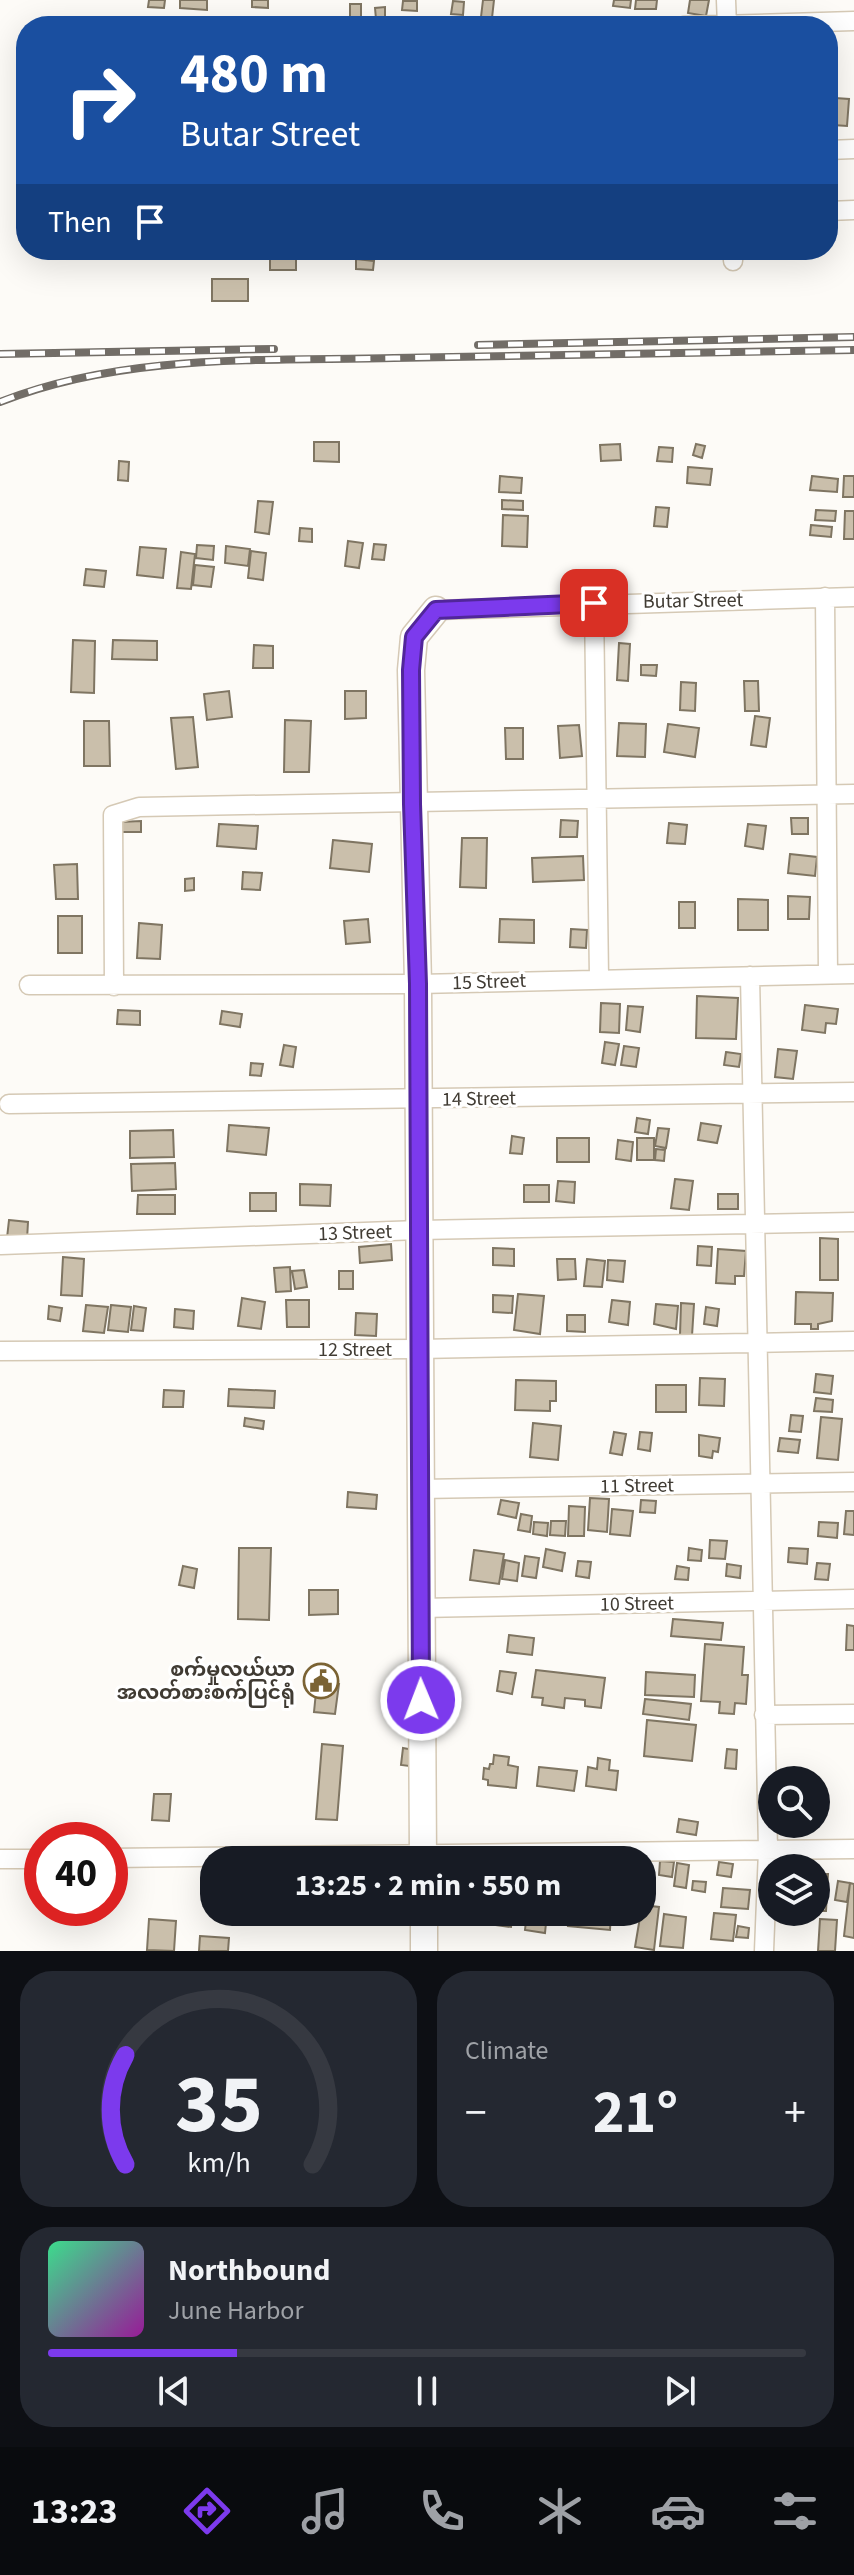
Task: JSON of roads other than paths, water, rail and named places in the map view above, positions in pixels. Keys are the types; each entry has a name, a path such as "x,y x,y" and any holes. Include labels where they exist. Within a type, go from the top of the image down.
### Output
{"street":[{"path":"825,597 828,974"},
{"name":"Butar Street","path":"436,610 854,597"},
{"path":"594,603 599,978"},
{"path":"423,1846 418,984 411,670 414,637 436,610"},
{"path":"114,986 113,815 139,807 854,794"},
{"name":"15 Street","path":"29,985 418,984 854,974"},
{"path":"750,976 768,1850 764,1951"},
{"name":"14 Street","path":"9,1104 854,1092"},
{"name":"13 Street","path":"1,1245 419,1230 854,1222"},
{"name":"12 Street","path":"0,1351 419,1349 854,1341"},
{"name":"11 Street","path":"420,1489 854,1482"},
{"name":"10 Street","path":"420,1608 854,1599"},
{"path":"764,1715 854,1714"},
{"path":"656,1852 854,1849"},
{"path":"128,1858 200,1858"},
{"path":"0,1859 24,1859"},
{"path":"424,1926 424,1951"}],"railway":[{"path":"478,345 854,337"},
{"path":"0,354 274,349"},
{"path":"0,402 47,386 95,375 194,363 854,350"}],"place":[{"name":"စက်မှုလယ်ယာ အလတ်စားစက်ပြင်ရုံ","path":"321,1681"}]}
